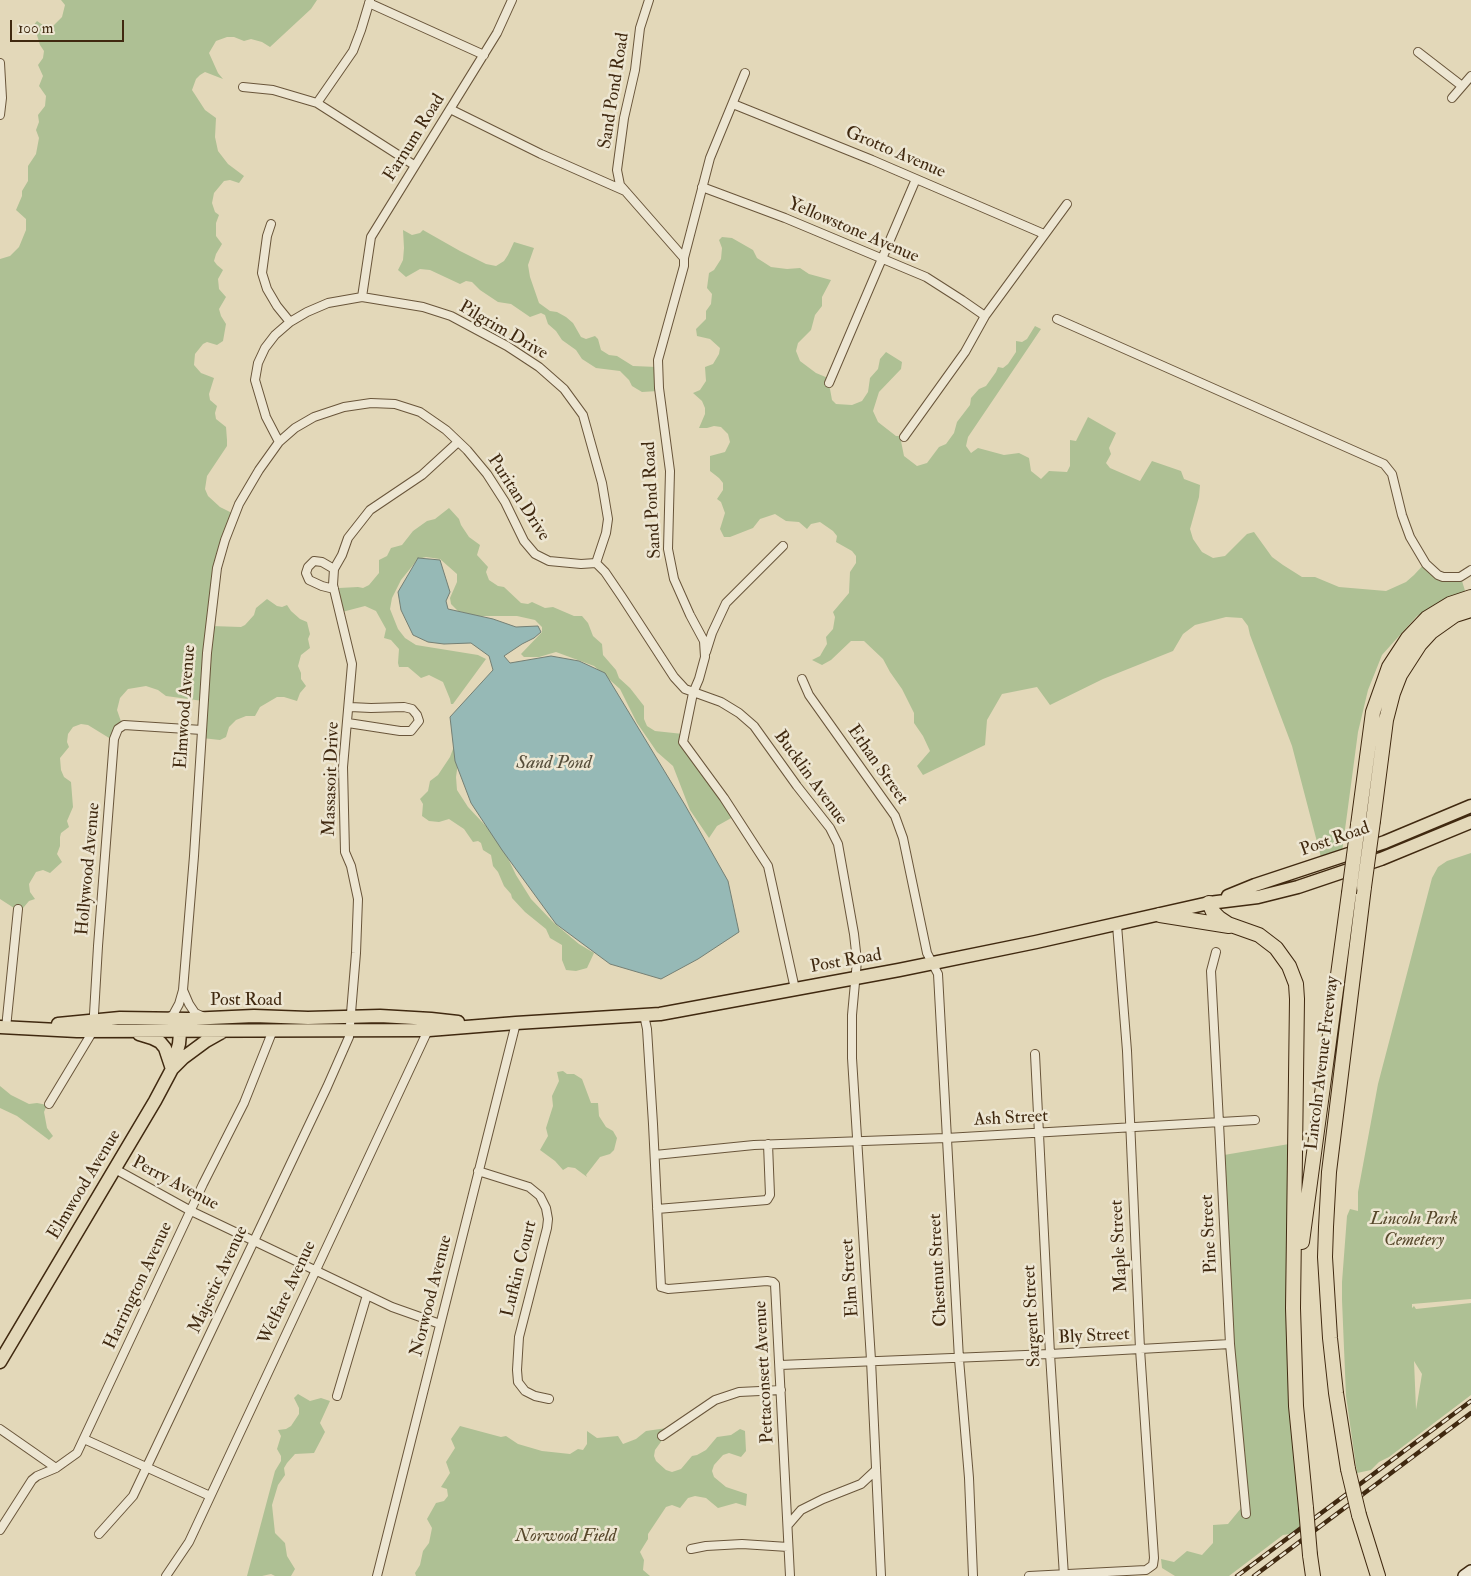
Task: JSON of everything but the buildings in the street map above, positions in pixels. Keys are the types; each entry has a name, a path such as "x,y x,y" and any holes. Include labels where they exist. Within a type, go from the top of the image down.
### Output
{"highway":[{"path":"1294,1340 1305,1211 1372,712 1389,667 1408,638 1427,618 1450,604 1471,597"},
{"name":"Lincoln Avenue Freeway","path":"1378,1576 1359,1515 1348,1468 1336,1393 1325,1257 1329,1172 1386,720 1393,692 1400,675 1420,644 1431,632 1448,619 1471,610"},
{"path":"1209,904 1219,918 1228,924 1242,928 1266,940 1281,954 1292,972 1297,992 1293,1308 1297,1422 1313,1576"},
{"path":"1160,915 1242,928"}],"main road":[{"name":"Post Road","path":"1209,904 1255,886 1385,842 1471,806"},
{"name":"Post Road","path":"3,1028 94,1026 127,1031 181,1025 207,1018 252,1016 308,1018 350,1023 486,1026 644,1015 758,997 1117,925 1209,904 1258,897 1298,887 1381,859 1471,822"},
{"name":"Post Road","path":"94,1026 120,1018 166,1019 181,1025 225,1030 273,1030 350,1023"},
{"name":"Elmwood Avenue","path":"0,1362 172,1069 181,1025"},
{"path":"127,1031 160,1042 165,1048 172,1069 201,1045 225,1030"},
{"path":"1464,1576 1471,1571"}],"street":[{"name":"Farnum Road","path":"362,297 371,237 484,55 497,33 512,0"},
{"name":"Sand Pond Road","path":"649,0 640,28 635,70 624,118 618,170 620,185 684,258 684,266 658,360 659,388 670,471 668,549 674,579 704,641 705,657 693,693 683,742 752,838 768,866 795,989"},
{"path":"317,103 353,51 370,2 484,55"},
{"path":"1418,52 1462,86"},
{"path":"0,63 2,98 0,114"},
{"path":"684,258 710,158 745,73"},
{"path":"1452,98 1471,76"},
{"path":"243,87 273,90 317,103 414,165"},
{"name":"Grotto Avenue","path":"733,104 795,128 1044,234"},
{"path":"450,109 541,154 626,192"},
{"path":"829,383 916,179"},
{"name":"Yellowstone Avenue","path":"702,188 785,218 936,283 985,316"},
{"path":"904,437 965,352 985,316 1067,204"},
{"path":"271,224 267,236 262,273 277,306 290,322"},
{"name":"Pilgrim Drive","path":"279,442 266,416 255,380 258,363 265,348 275,335 290,322 328,303 362,297 423,307 451,316 507,346 539,367 564,389 583,415 593,445 608,519 606,533 596,564"},
{"path":"1057,319 1384,464 1392,474 1402,515 1410,537 1426,564 1443,578 1460,577 1471,570"},
{"name":"Puritan Drive","path":"279,442 295,428 314,417 344,407 371,403 395,404 420,412 446,430 467,450 487,474 505,502 524,541 535,554 549,561 596,564"},
{"name":"Elmwood Avenue","path":"166,1019 173,1015 176,1010 183,990 207,653 217,568 225,540 239,504 259,470 279,442"},
{"name":"Massasoit Drive","path":"350,1023 358,900 351,866 345,852 344,767 352,664 334,589 334,569 342,555 348,538 370,510 416,479 458,442"},
{"path":"705,657 712,633 726,603 783,546"},
{"path":"334,569 322,562 314,561 308,567 306,573 309,580 334,589"},
{"path":"596,564 605,572 674,677 685,689 693,693"},
{"name":"Ethan Street","path":"802,678 809,695 895,816 903,838 927,953 932,963"},
{"name":"Bucklin Avenue","path":"693,693 721,702 754,726 830,828 838,844 842,860 854,934 857,961 856,978"},
{"path":"348,723 411,731 419,721 417,715 412,710 404,707 350,707"},
{"name":"Hollywood Avenue","path":"94,1026 98,946 114,739 118,729 124,725 202,730"},
{"path":"3,1028 18,909"},
{"name":"Maple Street","path":"1064,1575 1146,1570 1153,1566 1154,1558 1140,1349 1124,1008 1117,925"},
{"name":"Pine Street","path":"1216,952 1211,971 1230,1344 1246,1514"},
{"name":"Chestnut Street","path":"932,963 938,977 959,1358 969,1478 973,1576"},
{"name":"Elm Street","path":"856,978 852,1030 881,1576"},
{"path":"183,990 195,1013 207,1018"},
{"name":"Pettaconsett Avenue","path":"644,1015 647,1029 655,1155 661,1287 668,1289 770,1281 775,1284 782,1390 790,1576"},
{"name":"Majestic Avenue","path":"99,1534 133,1496 328,1087 349,1037 350,1023"},
{"name":"Norwood Avenue","path":"377,1576 516,1023"},
{"name":"Welfare Avenue","path":"166,1576 188,1542 430,1025"},
{"path":"48,1104 94,1026"},
{"name":"Harrington Avenue","path":"0,1530 32,1480 56,1468 77,1453 191,1210 244,1103 273,1030"},
{"name":"Sargent Street","path":"1035,1054 1050,1354 1064,1575"},
{"name":"Ash Street","path":"655,1155 768,1144 946,1138 1255,1120"},
{"path":"658,1209 767,1200 770,1195 768,1144"},
{"name":"Perry Avenue","path":"115,1168 254,1242 367,1295 440,1324"},
{"name":"Lufkin Court","path":"478,1171 529,1187 540,1196 546,1208 548,1219 545,1237 519,1337 517,1370 518,1382 525,1391 535,1396 549,1399"},
{"path":"337,1396 367,1295"},
{"name":"Bly Street","path":"780,1365 1050,1354 1230,1344"},
{"path":"662,1436 715,1400 739,1392 782,1390"},
{"path":"0,1429 56,1468"},
{"path":"84,1439 210,1496"},
{"path":"788,1525 801,1510 861,1484 876,1470"},
{"path":"691,1549 706,1546 742,1544 788,1547"},
{"path":"1029,1576 1064,1575"}],"green space":[{"path":"61,0 317,0 311,9 270,47 262,42 251,39 244,41 234,37 227,37 216,41 209,53 218,73 223,79 205,72 196,79 192,90 205,110 216,118 215,137 218,151 228,164 244,176 239,183 230,180 224,181 214,193 212,203 215,212 219,215 216,223 216,236 222,244 214,261 223,270 218,279 219,289 226,297 219,309 226,324 223,341 217,345 207,342 203,344 195,354 194,365 201,373 214,378 209,394 210,400 217,406 216,419 226,427 227,446 207,476 205,489 208,496 220,507 234,514 226,539 211,626 241,627 254,615 256,608 267,599 277,606 287,605 300,619 307,622 310,634 308,639 310,648 301,655 298,666 301,679 306,686 300,693 297,701 277,697 260,707 255,716 246,716 236,720 229,727 226,737 220,740 202,738 203,701 166,696 158,690 146,686 128,689 120,698 117,710 124,730 116,734 114,741 88,725 81,724 73,727 68,734 67,742 69,747 60,758 64,777 71,782 73,807 67,821 69,827 61,833 60,837 60,846 57,854 62,862 50,873 43,870 36,872 29,884 30,892 35,899 29,901 15,915 14,908 0,899 0,259 10,256 19,247 26,230 26,219 16,210 22,196 22,191 28,181 28,166 36,154 39,138 36,130 39,122 38,115 45,106 46,96 39,86 43,76 38,65 43,58 44,51 32,27 37,21 46,27 52,27 62,17 65,5"},
{"path":"403,230 412,235 423,230 486,264 496,266 504,261 514,242 534,248 528,265 539,303 550,311 557,312 566,317 573,323 581,337 586,339 595,336 598,339 601,350 609,355 617,356 633,366 657,367 658,391 642,392 632,386 620,371 596,368 582,359 576,350 562,340 548,324 545,315 541,313 530,317 511,304 498,302 472,282 466,281 460,284 430,270 420,269 406,277 398,270 403,260"},
{"path":"722,237 732,238 753,250 757,258 771,267 800,268 809,274 831,280 822,297 822,306 815,315 811,330 798,343 796,351 800,361 816,373 828,378 832,400 836,404 852,405 862,401 868,392 870,378 878,369 880,359 886,352 902,362 901,369 879,392 873,411 878,422 896,436 900,436 904,456 917,466 927,463 939,447 946,444 954,433 957,422 970,405 971,398 979,389 986,386 998,367 1003,368 1008,364 1016,352 1016,341 1022,342 1027,339 1035,326 1041,329 968,437 966,446 971,453 978,448 1004,455 1019,453 1029,458 1031,471 1041,479 1049,471 1067,472 1070,466 1070,440 1076,441 1088,417 1116,433 1109,448 1111,454 1106,463 1110,468 1140,481 1152,461 1181,471 1184,479 1200,485 1199,497 1190,529 1193,539 1202,552 1213,558 1225,556 1247,534 1254,532 1272,557 1283,565 1302,577 1315,577 1339,587 1386,591 1406,582 1427,561 1439,574 1452,576 1462,581 1466,594 1442,602 1417,616 1382,655 1368,690 1358,732 1342,852 1322,861 1292,746 1248,626 1242,618 1226,617 1195,625 1183,634 1173,651 1103,679 1050,705 1037,687 1002,694 987,720 985,745 923,775 917,766 930,751 914,723 914,713 902,689 883,659 864,641 851,641 831,660 822,665 812,660 820,656 827,644 826,637 833,629 835,617 833,612 849,593 850,572 856,563 856,556 852,551 836,542 837,536 833,531 820,522 811,524 807,529 799,522 786,521 775,514 760,519 753,528 730,537 724,537 720,529 725,513 721,502 717,499 723,490 723,483 710,471 710,456 725,452 730,442 728,434 721,427 699,428 705,414 705,408 702,401 693,393 700,390 706,381 705,367 713,364 719,354 720,348 710,339 697,336 696,329 706,319 706,311 711,304 712,294 707,288 709,273 714,270 721,259 722,248 719,240"},
{"path":"449,508 459,519 469,537 480,545 477,555 488,567 486,572 489,580 498,586 504,587 521,603 528,604 532,602 545,608 553,607 574,616 582,616 588,623 593,636 602,644 603,655 616,670 619,678 630,688 644,706 644,719 647,726 655,731 683,734 683,742 733,817 717,826 709,838 690,810 673,766 657,752 637,723 620,689 594,666 556,652 539,657 524,657 521,654 542,632 542,627 535,620 517,616 478,616 458,611 451,604 450,598 457,582 457,574 440,559 426,557 418,559 401,580 392,598 390,609 398,629 405,638 416,645 478,655 486,659 453,704 451,704 443,682 429,675 421,678 408,667 399,667 399,649 391,640 384,638 386,629 376,611 365,606 342,612 339,588 363,588 369,585 379,573 379,560 387,556 391,548 402,545 413,531 427,521 435,519"},
{"path":"458,744 460,749 456,777 457,790 468,807 499,840 516,875 531,899 554,923 579,944 594,953 587,968 576,971 566,970 562,960 562,945 550,938 546,929 525,912 512,898 493,866 491,855 483,850 481,843 478,841 473,842 464,829 449,819 439,822 429,821 422,816 423,804 420,799 428,791 430,781 438,775"},
{"name":"Lincoln Park Cemetery","path":"1471,853 1471,1299 1412,1304 1412,1308 1414,1306 1416,1309 1471,1303 1471,1395 1389,1457 1379,1462 1371,1470 1357,1473 1346,1396 1342,1300 1347,1216 1350,1209 1358,1211 1358,1192 1378,1084 1432,878 1438,867 1447,861","holes":["1414,1361 1422,1374 1416,1410"]},
{"path":"563,1071 567,1074 574,1074 582,1079 591,1103 598,1103 599,1116 606,1127 613,1131 617,1138 614,1150 610,1154 600,1157 586,1175 587,1177 575,1168 568,1167 563,1170 555,1161 540,1150 548,1136 546,1128 553,1106 552,1096 559,1081 557,1072"},
{"path":"0,1086 11,1095 29,1104 47,1105 44,1112 47,1128 53,1136 49,1140 17,1116 0,1108"},
{"path":"1295,1143 1304,1532 1283,1535 1229,1576 1175,1576 1162,1568 1161,1559 1174,1562 1187,1551 1202,1555 1213,1543 1213,1525 1228,1524 1242,1507 1224,1155"},
{"path":"298,1394 310,1401 321,1398 330,1401 320,1423 325,1432 314,1453 295,1454 287,1463 284,1468 285,1475 278,1485 272,1505 275,1533 285,1543 287,1556 295,1569 291,1576 275,1576 271,1574 247,1576 275,1471 281,1461 281,1456 277,1449 281,1436 278,1430 291,1426 299,1414 299,1408 294,1398"},
{"name":"Norwood Field","path":"460,1426 501,1437 506,1436 518,1444 542,1451 570,1454 578,1449 583,1450 587,1444 587,1431 597,1438 618,1436 623,1444 636,1439 646,1431 667,1428 668,1432 655,1450 654,1456 656,1461 666,1470 672,1472 681,1469 692,1456 706,1450 717,1437 731,1435 740,1429 745,1431 746,1451 741,1457 729,1453 723,1455 714,1465 712,1471 714,1477 726,1487 747,1494 746,1506 736,1503 718,1508 706,1498 695,1496 688,1498 680,1508 672,1505 666,1507 648,1534 648,1539 640,1552 644,1560 643,1570 650,1576 416,1576 415,1573 420,1565 423,1551 429,1543 432,1528 427,1519 436,1503 444,1501 448,1496 447,1489 441,1487 450,1473 446,1462 455,1448 451,1439"}],"water":[{"name":"Sand Pond","path":"418,558 440,560 450,592 446,601 448,609 493,619 516,627 538,626 541,632 504,656 510,663 551,656 579,661 605,673 685,805 728,881 739,932 698,959 661,979 610,964 556,924 502,850 471,803 455,761 450,717 493,670 489,656 471,643 444,644 428,642 413,635 401,610 398,592"}],"railway":[{"path":"1237,1576 1471,1401"},
{"path":"1254,1576 1471,1413"}]}
